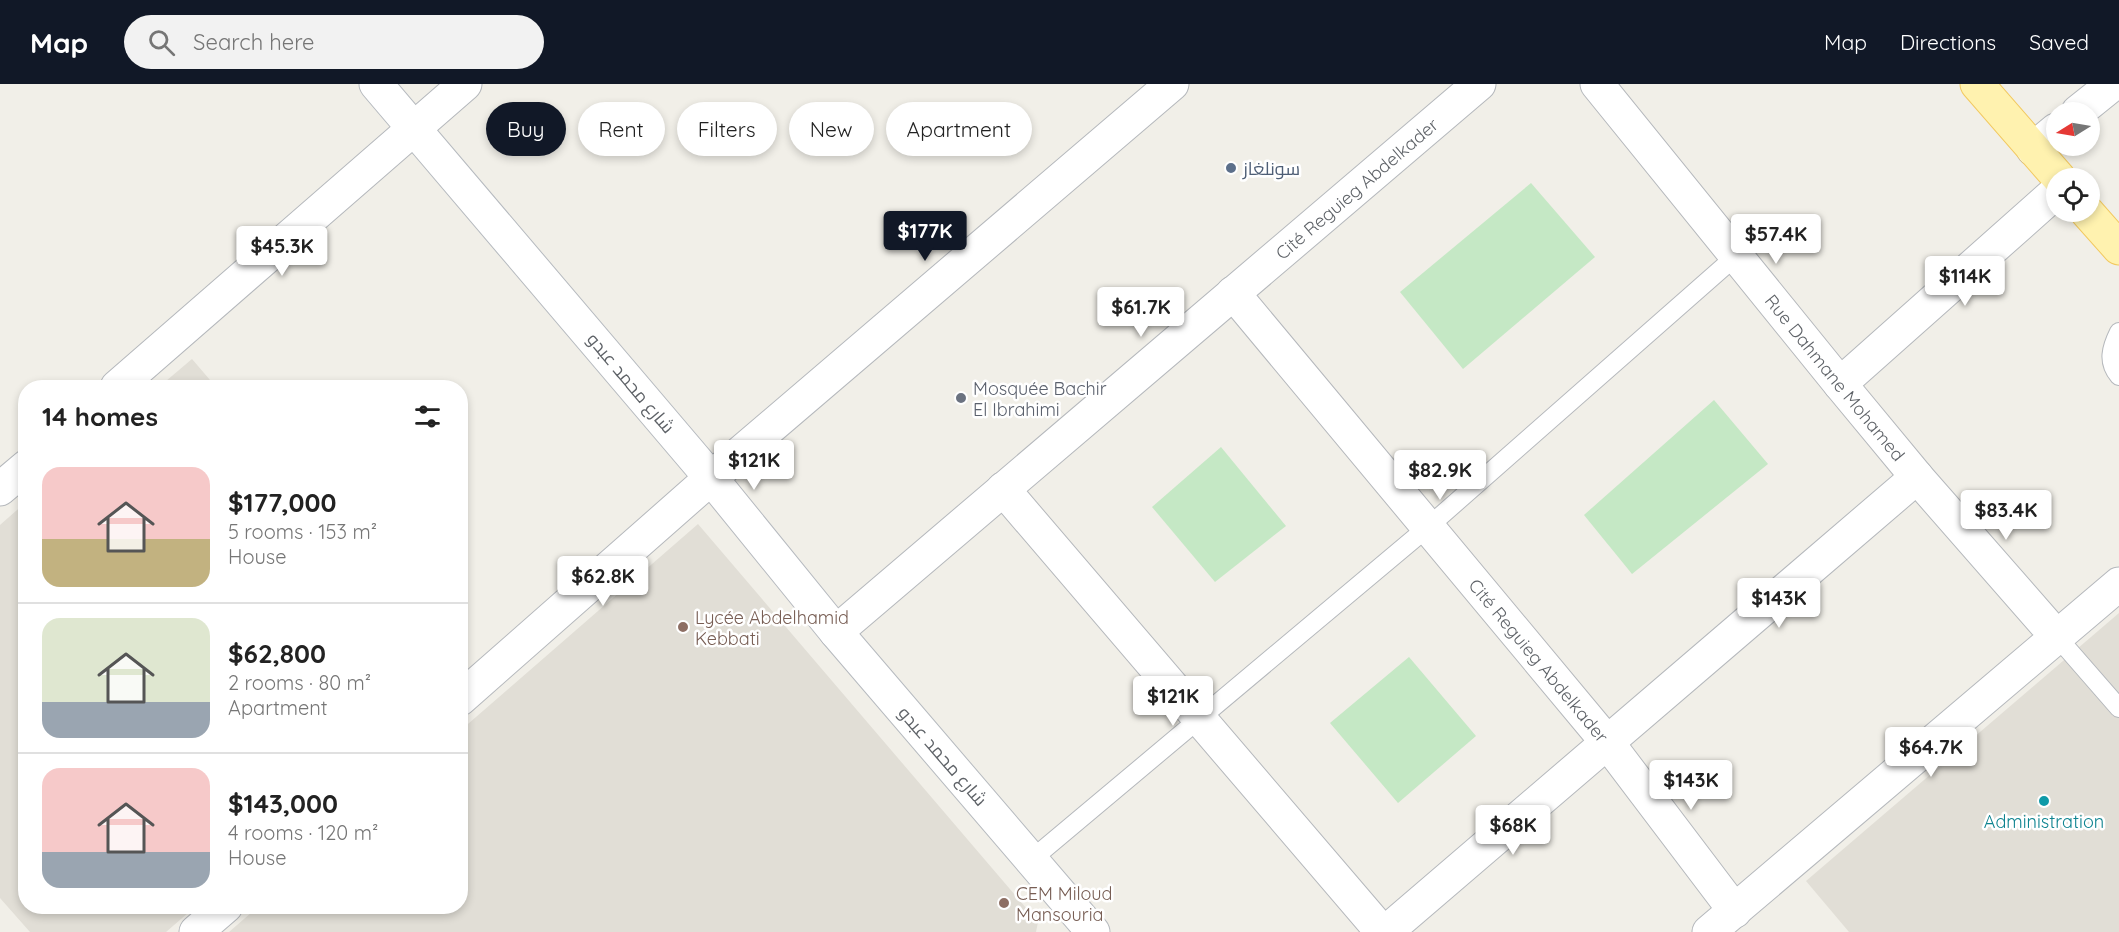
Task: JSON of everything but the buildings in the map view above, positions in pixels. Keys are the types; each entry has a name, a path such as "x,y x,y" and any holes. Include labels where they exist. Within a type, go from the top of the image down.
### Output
{"main road":[{"path":"1977,84 2045,140 2055,168"},
{"path":"2096,222 2119,248"}],"street":[{"name":"شارع محمد عبدو","path":"376,84 711,478 836,632 1093,932"},
{"path":"125,380 465,84"},
{"path":"468,692 711,478 1172,84"},
{"name":"Cité Reguieg Abdelkader","path":"836,632 1479,84"},
{"name":"Rue Dahmane Mohamed","path":"1597,84 1917,477 2058,638"},
{"path":"2090,102 2113,84"},
{"path":"1840,384 2046,201"},
{"name":"Cité Reguieg Abdelkader","path":"1233,293 1608,742 1917,477"},
{"path":"0,489 18,474"},
{"path":"1003,489 1384,932 1608,742 1726,923 2119,584"},
{"path":"196,932 217,914"}],"lane":[{"path":"1031,860 1428,527 1736,256"},
{"path":"2119,332 2111,348 2113,369 2119,376"},
{"path":"2058,638 2119,708"}],"shaded area":[{"path":"192,359 210,380 167,380"},
{"path":"18,509 18,914 187,914 166,932 30,932 0,898 0,525"},
{"name":"Lycée Abdelhamid Kebbati","path":"698,524 1038,922 1036,932 229,932 250,914 468,914 468,724"},
{"path":"2119,613 2119,932 1849,932 1806,881"}],"green space":[{"path":"1531,183 1595,257 1463,369 1400,292"},
{"path":"1714,400 1768,464 1632,574 1584,515"},
{"path":"1221,447 1286,526 1215,582 1152,507"},
{"path":"1409,657 1476,736 1398,803 1330,723"}],"place":[{"name":"سونلغاز","path":"1231,168"},
{"name":"Mosquée Bachir El Ibrahimi","path":"961,398"},
{"name":"Lycée Abdelhamid Kebbati","path":"683,627"},
{"name":"Administration","path":"2044,801"},
{"name":"CEM Miloud Mansouria","path":"1004,903"}]}
